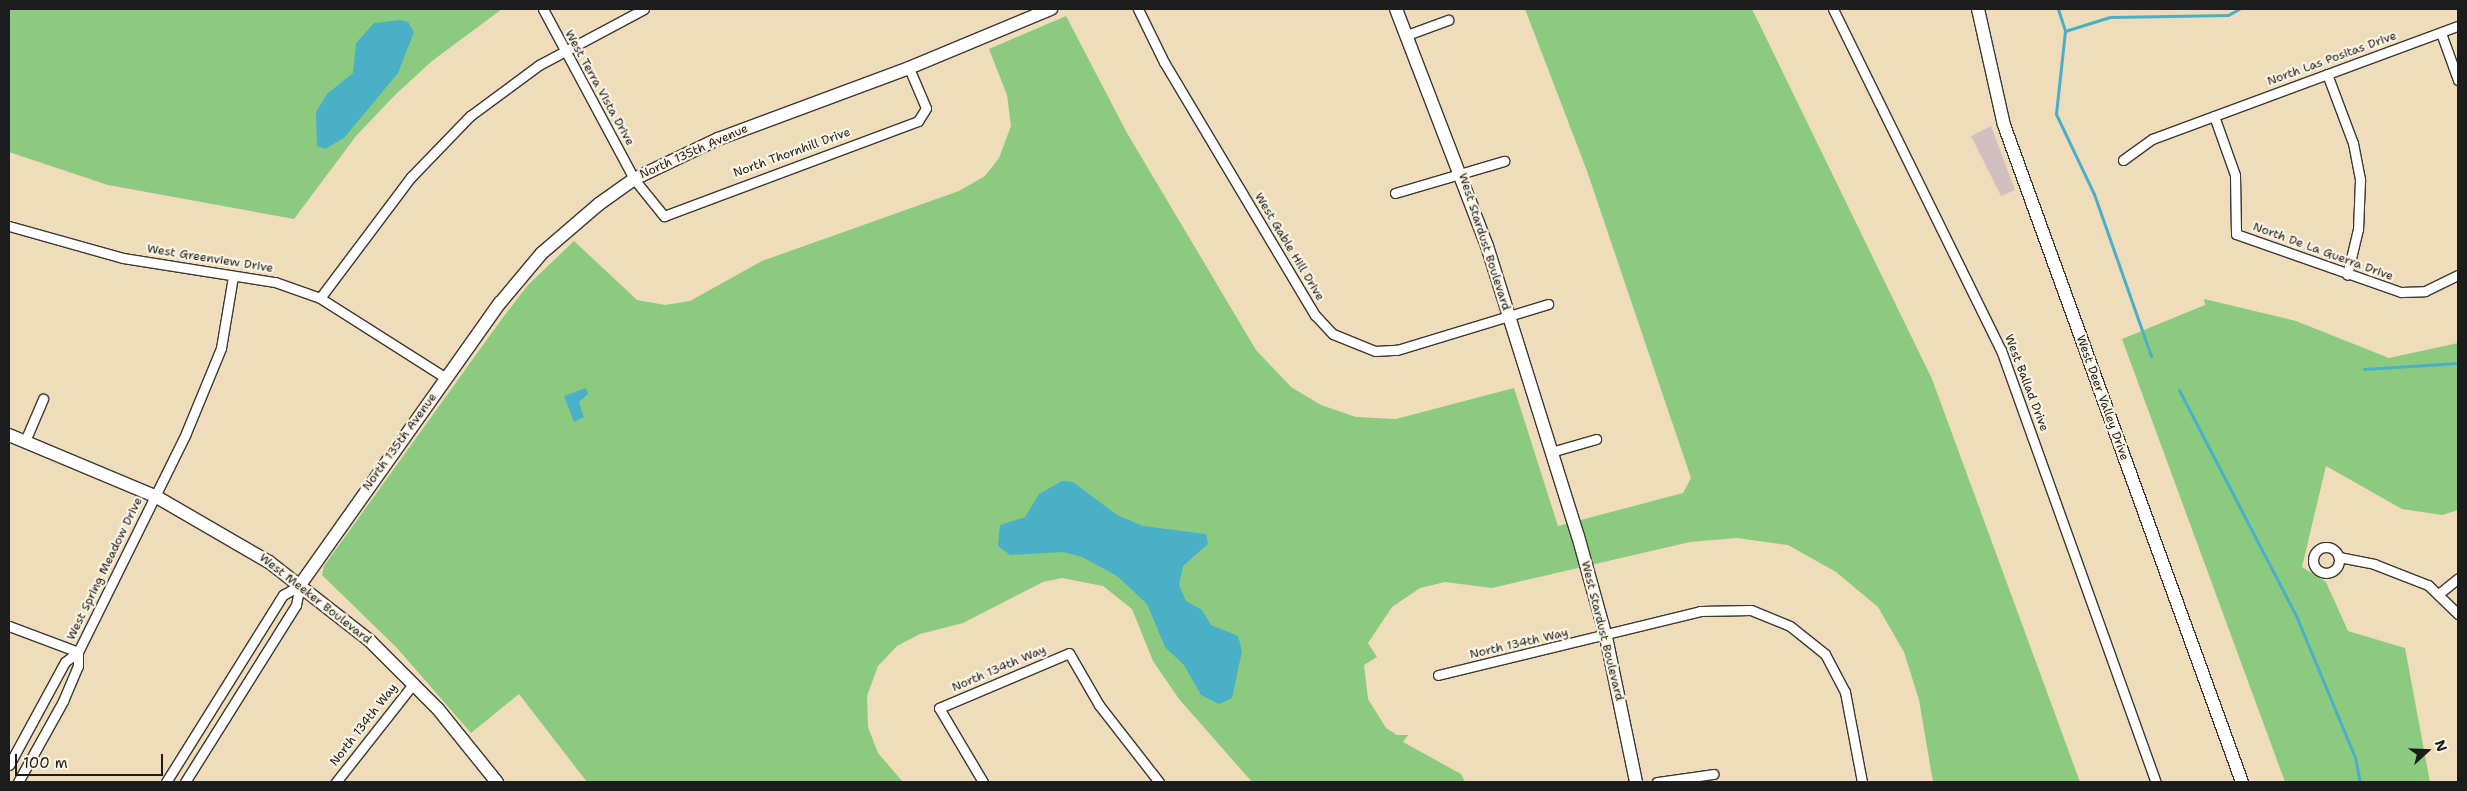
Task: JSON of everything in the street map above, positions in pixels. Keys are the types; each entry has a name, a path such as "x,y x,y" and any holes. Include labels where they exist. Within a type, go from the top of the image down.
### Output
{"street":[{"name":"West Terra Vista Drive","path":"542,9 634,179"},
{"path":"320,298 410,177 457,129 503,89 564,51 644,9"},
{"name":"North 135th Avenue","path":"185,782 296,605 300,585 446,378 542,253 634,179 718,139 909,68 1051,9"},
{"name":"West Gable Hill Drive","path":"1138,9 1164,62 1315,315 1333,334 1375,351 1397,350 1509,316"},
{"name":"West Stardust Boulevard","path":"1396,9 1462,174 1509,316 1606,636 1636,782"},
{"name":"West Ballad Drive","path":"1833,9 2001,350 2156,782"},
{"name":"West Deer Valley Drive","path":"1978,9 2004,125 2242,782"},
{"path":"1407,35 1448,20"},
{"name":"North Las Positas Drive","path":"2123,160 2152,138 2458,26"},
{"path":"2441,33 2458,80"},
{"name":"North Thornhill Drive","path":"634,179 657,210 671,216 716,194 918,121 926,108 909,68"},
{"path":"2328,74 2353,143 2360,180 2358,229 2347,275"},
{"name":"North De La Guerra Drive","path":"2214,116 2235,175 2236,234 2347,275 2401,292 2425,291 2458,275"},
{"path":"1395,193 1504,162"},
{"name":"West Greenview Drive","path":"9,226 123,258 275,282 320,298 446,378"},
{"name":"West Spring Meadow Drive","path":"9,765 24,741 65,662 78,652 155,496 221,348 232,276"},
{"path":"1509,316 1548,304"},
{"path":"25,441 43,399"},
{"name":"West Meeker Boulevard","path":"9,435 155,496 223,533 300,585 370,641 413,684 497,782"},
{"path":"1551,452 1596,439"},
{"path":"2338,556 2374,564 2441,592 2458,614"},
{"path":"2441,592 2458,578"},
{"name":"North 135th Avenue","path":"166,782 283,595 300,585"},
{"name":"North 134th Way","path":"1438,675 1724,608 1751,610 1790,626 1825,654 1842,684 1855,731 1862,782"},
{"path":"9,626 78,652"},
{"name":"West Spring Meadow Drive","path":"18,782 39,747 78,666 78,652"},
{"name":"North 134th Way","path":"983,782 939,708 1069,653 1098,705 1159,782"},
{"name":"North 134th Way","path":"336,782 413,684"},
{"path":"210,712 224,719"},
{"path":"24,741 39,747"},
{"path":"1657,782 1713,774"}],"shaded area":[{"path":"1991,126 2015,190 2001,196 1971,136"}],"green space":[{"path":"9,9 502,9 432,61 395,95 356,136 294,219 108,185 9,152"},
{"path":"1525,9 1752,9 1932,379 2080,782 1933,782 1919,700 1904,652 1878,607 1836,572 1788,545 1737,538 1690,542 1492,588 1445,582 1420,588 1392,607 1368,643 1377,657 1364,665 1368,699 1386,728 1397,735 1408,735 1403,742 1461,774 1465,782 1252,782 1179,699 1153,661 1132,609 1103,586 1062,578 1043,582 963,623 920,634 897,646 878,666 867,696 868,727 878,753 903,782 587,782 519,694 471,733 397,648 322,575 324,566 501,320 528,285 574,241 637,300 665,305 690,301 762,261 959,191 985,176 999,158 1011,126 1007,95 989,49 1066,16 1127,133 1256,350 1291,387 1321,405 1356,417 1396,419 1514,388 1558,526 1683,493 1691,478 1587,171"},
{"path":"2204,299 2296,321 2389,358 2458,343 2458,510 2442,515 2402,509 2326,466 2302,567 2326,582 2348,631 2405,648 2430,782 2285,782 2122,339 2205,305"}],"water":[{"path":"400,20 408,22 414,32 398,73 344,138 325,149 317,146 316,112 327,94 353,73 356,43 374,23"},
{"path":"586,388 588,394 579,402 584,417 574,422 564,396"},
{"path":"1062,481 1073,482 1117,515 1143,526 1206,534 1208,544 1183,566 1179,585 1186,601 1202,610 1211,625 1238,636 1242,651 1232,698 1219,704 1201,695 1184,665 1165,647 1147,604 1117,576 1082,557 1063,552 1010,555 998,546 1000,525 1025,517 1039,494"}],"waterway":[{"path":"2058,9 2065,31 2056,114 2094,194 2151,356"},
{"path":"2065,31 2110,17 2228,15 2239,9"},
{"path":"2364,369 2458,363"},
{"path":"2179,390 2297,618 2355,757 2360,782"}]}
